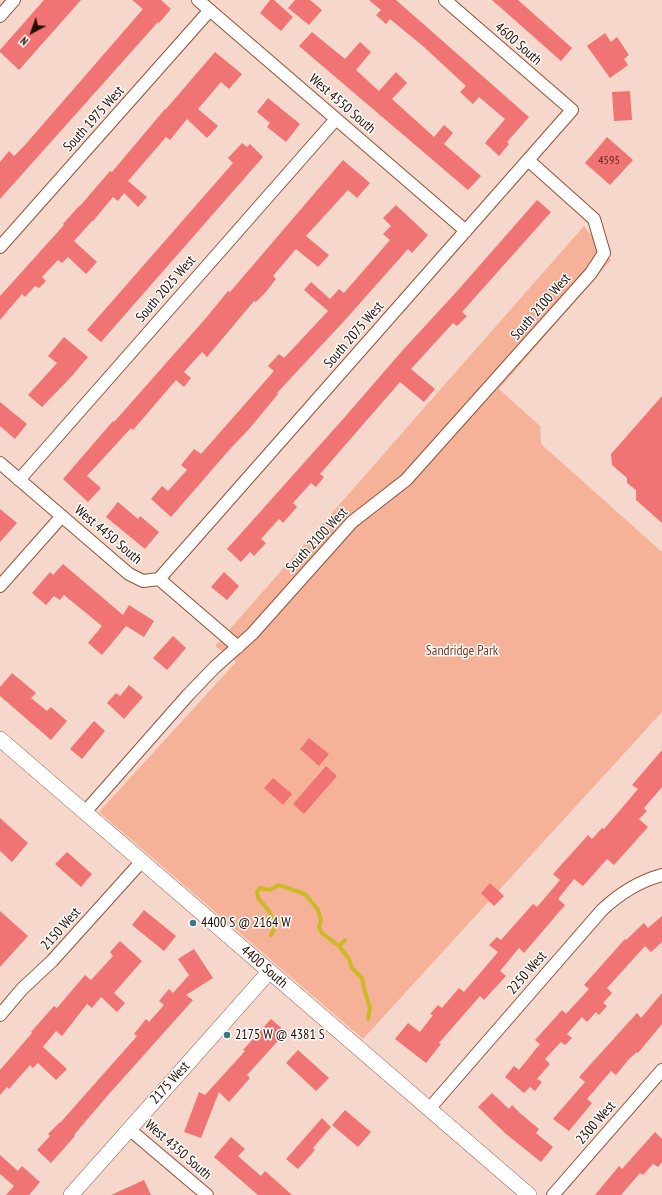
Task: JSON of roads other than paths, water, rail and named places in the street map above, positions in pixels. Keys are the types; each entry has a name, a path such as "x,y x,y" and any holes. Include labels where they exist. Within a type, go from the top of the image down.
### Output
{"street":[{"path":"0,16 14,0"},
{"name":"West 4550 South","path":"198,0 466,231"},
{"name":"4600 South","path":"445,0 572,110"},
{"name":"South 1975 West","path":"0,247 210,10"},
{"name":"South 2075 West","path":"159,579 572,110"},
{"name":"South 2025 West","path":"19,480 336,119"},
{"name":"South 2100 West","path":"85,812 188,695 214,667 252,634 352,522 406,480 557,312 590,273 604,253 594,219 528,160"},
{"name":"West 4450 South","path":"0,463 129,574 144,581 159,579"},
{"path":"0,586 62,516"},
{"path":"159,579 238,647"},
{"name":"4400 South","path":"0,739 529,1195"},
{"name":"2150 West","path":"0,1014 22,989 52,961 142,861"},
{"name":"2250 West","path":"428,1109 602,910 614,899 637,884 662,875"},
{"name":"2175 West","path":"71,1195 269,972"},
{"name":"2300 West","path":"553,1195 660,1076"},
{"name":"West 4350 South","path":"129,1129 207,1195"}],"waterway":[{"path":"271,935 276,926 269,911 258,898 257,892 260,888 270,890 279,885 305,894 318,910 321,920 319,927 322,933 339,946 345,940"},
{"path":"339,946 349,959 352,968 362,978 370,1008 368,1019"}],"place":[{"name":"4400 S @ 2164 W","path":"193,923"},
{"name":"2175 W @ 4381 S","path":"227,1035"}],"park label":[{"name":"Sandridge Park","path":"462,651"}]}
